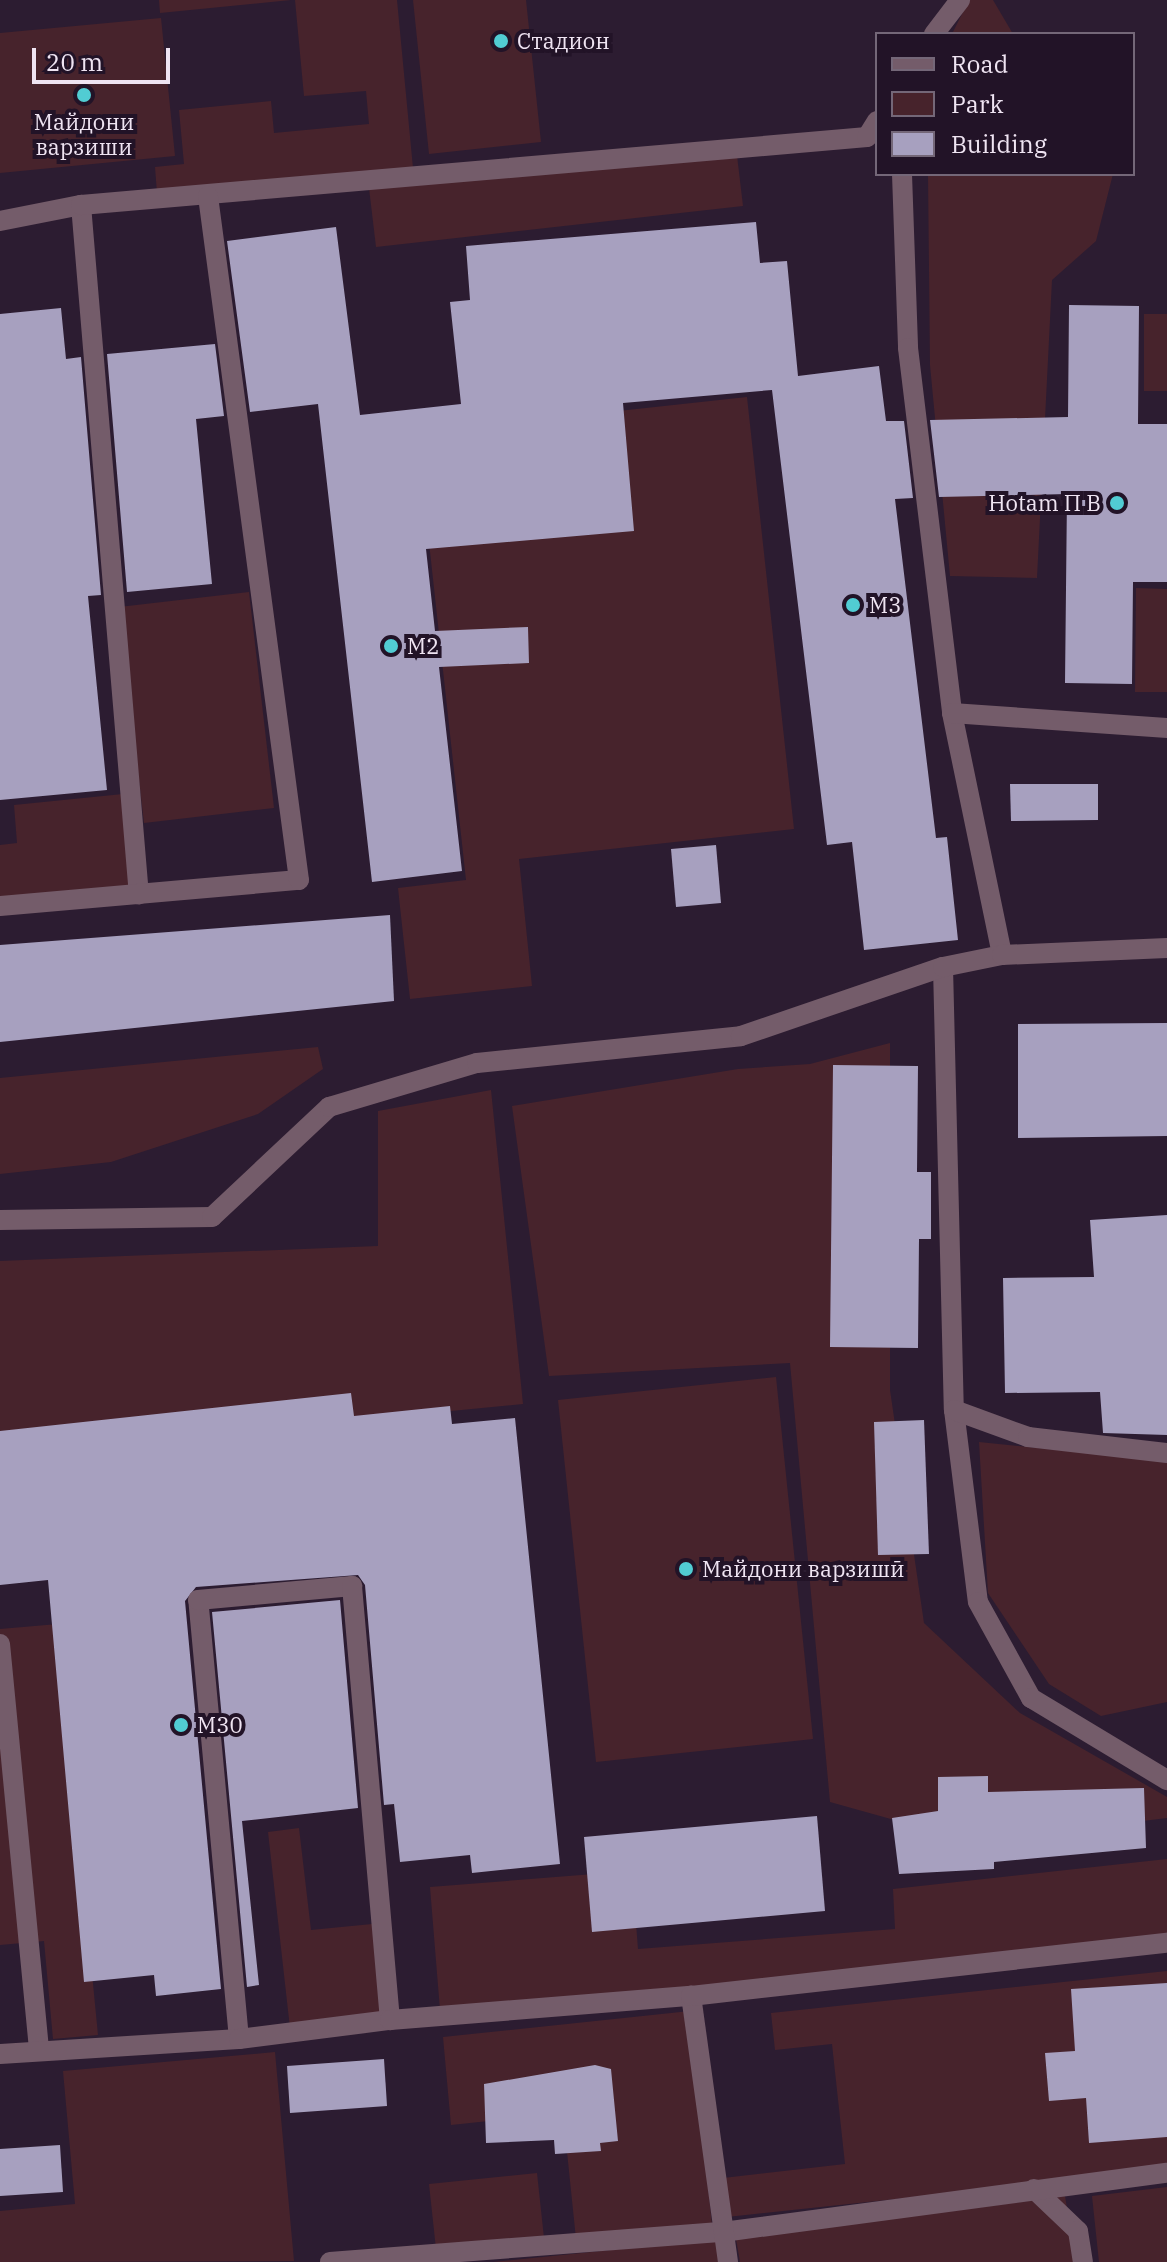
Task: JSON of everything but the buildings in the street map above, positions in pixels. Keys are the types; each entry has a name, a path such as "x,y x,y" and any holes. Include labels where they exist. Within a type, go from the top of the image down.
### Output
{"lane":[{"path":"936,32 960,0"},
{"path":"0,221 81,205 867,137 875,124"},
{"path":"902,176 908,348 952,713 1002,955"},
{"path":"0,906 299,880 208,196"},
{"path":"81,205 139,895"},
{"path":"952,713 1167,728"},
{"path":"0,1220 212,1217 329,1107 477,1063 741,1036 943,967 1002,955 1167,948"},
{"path":"943,967 954,1410 978,1602 1031,1698 1167,1780"},
{"path":"954,1410 1028,1437 1167,1453"},
{"path":"239,2039 198,1600 352,1586 390,2020"},
{"path":"0,1644 39,2050"},
{"path":"0,2054 239,2039 390,2020 691,1996 1167,1943"},
{"path":"691,1996 728,2262"},
{"path":"330,2262 427,2260 723,2232 1167,2173"},
{"path":"1034,2189 1078,2231 1083,2262"}],"green space":[{"path":"159,0 291,0 160,13"},
{"path":"295,0 397,0 413,168 157,193 155,167 184,164 179,110 271,101 274,133 369,124 366,91 304,96"},
{"path":"413,0 526,0 541,142 429,154"},
{"path":"969,0 993,0 1012,32 953,32"},
{"name":"Майдони варзиши","path":"161,18 175,156 0,173 0,33"},
{"path":"736,147 743,206 376,247 369,188"},
{"path":"928,176 1112,176 1096,241 1052,280 1037,578 950,576 930,365"},
{"path":"1144,314 1167,314 1167,391 1144,391"},
{"path":"747,397 794,829 519,859 532,986 410,999 398,888 466,880 417,433"},
{"path":"1136,588 1167,589 1167,692 1135,692"},
{"path":"249,592 274,808 144,823 119,607"},
{"path":"123,794 131,889 0,901 0,845 17,843 14,805"},
{"path":"890,1043 890,1390 924,1623 1020,1713 1167,1797 1167,1818 973,1842 830,1802 790,1363 549,1376 512,1106 738,1069 810,1064"},
{"path":"318,1047 323,1069 258,1114 111,1162 0,1174 0,1078"},
{"path":"491,1090 523,1404 0,1455 0,1261 378,1246 378,1111"},
{"name":"Майдони варзишӣ","path":"776,1377 813,1739 596,1762 558,1400"},
{"path":"979,1442 1167,1461 1167,1702 1101,1716 1049,1684 988,1593"},
{"path":"58,1624 98,2035 53,2039 44,1941 0,1945 0,1629"},
{"path":"299,1828 311,1930 372,1924 383,2027 291,2037 268,1832"},
{"path":"1167,1859 1167,1951 440,2010 430,1887 632,1871 638,1949 895,1929 893,1889"},
{"path":"1167,1971 1167,2170 727,2217 723,2178 845,2164 832,2044 775,2050 771,2013"},
{"path":"690,2011 712,2225 576,2239 563,2113 451,2125 443,2037"},
{"path":"275,2052 294,2261 0,2262 0,2211 75,2204 63,2071"},
{"path":"537,2173 544,2238 436,2249 429,2184"},
{"path":"1167,2187 1167,2262 1099,2262 1092,2196"},
{"path":"1065,2196 1076,2262 740,2262 736,2239"},
{"path":"719,2239 723,2262 493,2262"}],"place":[{"name":"Стадион","path":"501,41"},
{"name":"Майдони варзиши","path":"84,95"},
{"name":"Hotam П В","path":"1117,503"},
{"name":"М3","path":"853,605"},
{"name":"М2","path":"391,646"},
{"name":"Майдони варзишӣ","path":"686,1569"},
{"name":"М30","path":"181,1725"}]}
